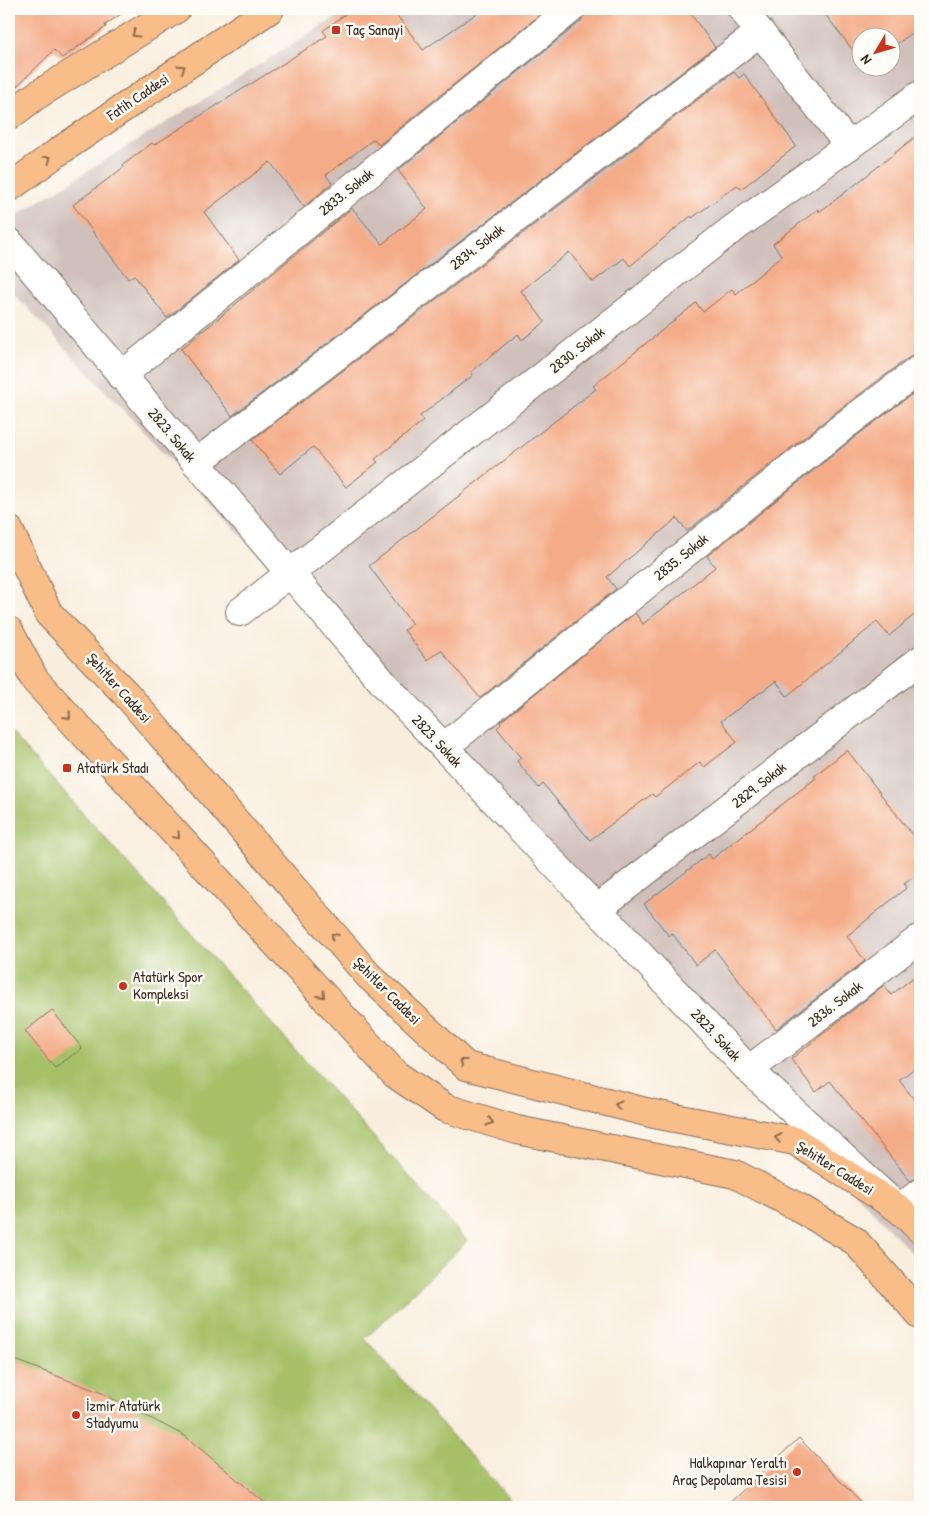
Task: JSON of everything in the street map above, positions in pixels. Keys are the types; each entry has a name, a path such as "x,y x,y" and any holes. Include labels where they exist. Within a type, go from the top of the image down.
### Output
{"main road":[{"path":"9,116 34,97 176,9"},
{"name":"Fatih Caddesi","path":"9,188 58,152 270,9"},
{"name":"Şehitler Caddesi","path":"9,530 49,614 126,694 368,975 466,1066 654,1114 795,1141 910,1201 920,1229"},
{"path":"9,631 35,680"},
{"path":"9,662 35,680 395,1074 445,1108 518,1130 735,1174 798,1207 855,1241 920,1314"}],"street":[{"name":"2833. Sokak","path":"122,376 570,9"},
{"path":"742,9 849,146"},
{"name":"2834. Sokak","path":"196,463 760,32"},
{"name":"2830. Sokak","path":"240,612 722,237 920,95"},
{"name":"2823. Sokak","path":"9,242 385,685 749,1070 910,1201"},
{"name":"2835. Sokak","path":"444,747 845,425 920,369"},
{"name":"2829. Sokak","path":"597,910 920,660"},
{"name":"2836. Sokak","path":"749,1070 920,938"}],"shaded area":[{"path":"349,9 920,9 920,1262 9,288 9,220"}],"green space":[{"name":"Atatürk Spor Kompleksi","path":"9,731 467,1241 365,1339 517,1507 9,1507"}],"building":[{"path":"9,9 128,9 62,58 54,50 9,94"},
{"path":"352,9 392,9 423,50 483,9 547,9 379,145 374,139 326,175 332,183 304,207 270,162 204,212 239,260 167,318 134,275 128,279 73,205 124,167 123,165 152,143 154,145 327,36 323,31"},
{"path":"586,9 687,9 715,47 232,416 181,349 352,208 382,244 427,209 398,170 581,21"},
{"path":"821,9 920,9 920,26 902,40 902,28 852,28 852,49"},
{"path":"734,72 739,78 744,74 796,146 741,189 737,185 692,218 691,216 630,266 624,258 593,282 569,252 521,291 545,322 522,340 518,334 471,372 473,375 420,416 423,421 375,459 378,462 346,487 313,447 280,474 252,440"},
{"path":"920,133 920,354 911,356 836,412 687,531 677,518 607,577 616,589 480,698 441,650 427,660 404,630 412,624 369,566 596,389 593,386 696,303 703,312 732,289 736,294 782,256 773,244 818,209 819,212 851,188"},
{"path":"920,388 920,610 889,636 877,622 787,696 776,681 721,721 737,742 704,767 700,762 655,797 652,794 590,840 543,784 539,788 517,761 521,758 497,728 501,724 500,722 635,613 643,624 689,588 715,567 707,556 855,437"},
{"path":"847,750 920,845 920,872 904,884 906,888 847,936 865,961 776,1029 715,950 696,965 672,933 669,936 644,904 709,854 712,859 816,778 814,776"},
{"path":"920,972 920,1064 899,1080 920,1107 920,1178 910,1181 830,1081 816,1092 791,1059 884,985 891,995"},
{"path":"52,1010 82,1048 55,1068 25,1031"},
{"name":"İzmir Atatürk Stadyumu","path":"9,1358 102,1393 185,1436 270,1507 9,1507"},
{"name":"Halkapınar Yeraltı Araç Depolama Tesisi","path":"799,1438 865,1507 725,1507"}],"place":[{"name":"Taç Sanayi","path":"336,30"},
{"name":"Atatürk Stadı","path":"67,768"},
{"name":"Atatürk Spor Kompleksi","path":"123,986"},
{"name":"İzmir Atatürk Stadyumu","path":"76,1415"},
{"name":"Halkapınar Yeraltı Araç Depolama Tesisi","path":"797,1472"}]}
